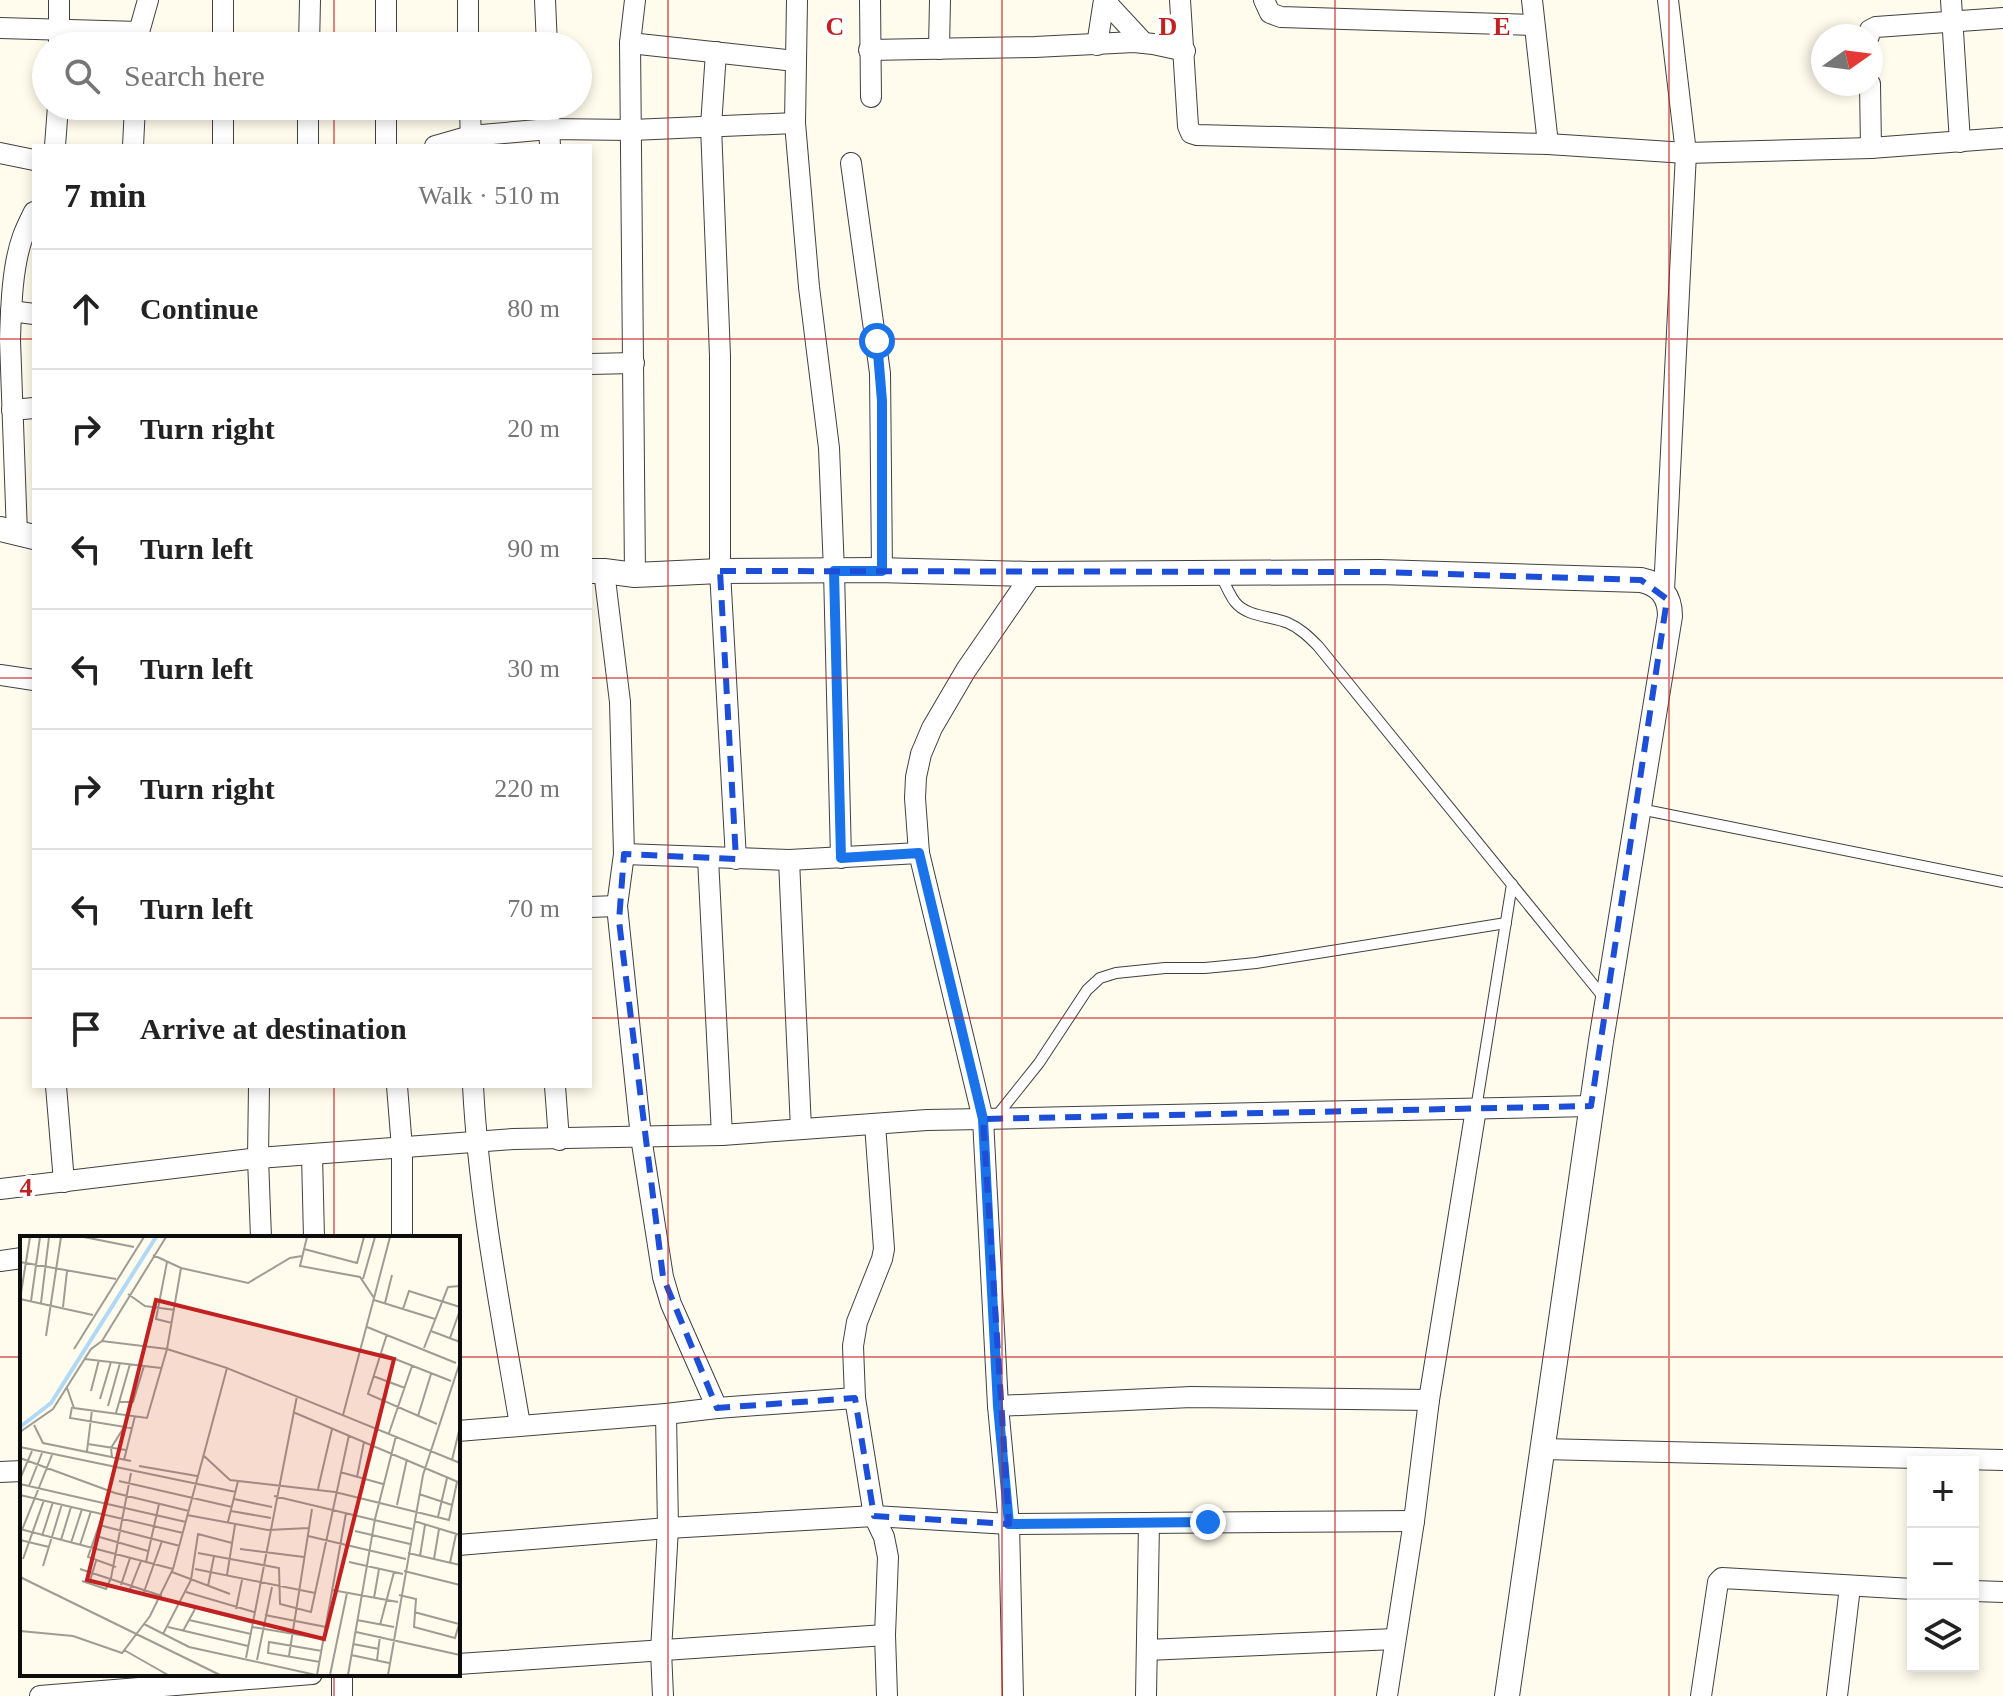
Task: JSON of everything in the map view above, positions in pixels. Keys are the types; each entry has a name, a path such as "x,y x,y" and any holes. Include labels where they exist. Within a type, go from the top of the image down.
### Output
{"street":[{"path":"59,0 59,32"},
{"path":"140,32 148,0"},
{"path":"223,0 223,32"},
{"path":"309,32 310,0"},
{"path":"386,0 386,32"},
{"path":"462,0 466,32"},
{"path":"545,0 546,32"},
{"path":"635,0 630,43 635,575"},
{"path":"797,0 795,123 809,287 827,434 834,571 841,858"},
{"path":"870,0 871,97"},
{"path":"939,49 940,0"},
{"path":"1097,45 1104,0"},
{"path":"1104,0 1143,42"},
{"path":"1180,0 1188,126 1191,133 1197,135 1548,144 1686,153 1871,148 2003,138"},
{"path":"1264,0 1270,13 1281,17 1534,25"},
{"path":"1532,0 1548,144"},
{"path":"1507,1696 1591,1106 1670,616 1664,591 1686,153 1668,0"},
{"path":"1951,0 1960,142"},
{"path":"1883,27 2003,18"},
{"path":"0,28 32,33"},
{"path":"869,50 1143,42 1185,51"},
{"path":"630,43 795,61"},
{"path":"716,52 711,126 720,356 720,571 736,859"},
{"path":"1870,96 1871,148"},
{"path":"55,144 57,120"},
{"path":"133,144 134,120"},
{"path":"223,120 223,144"},
{"path":"308,120 308,144"},
{"path":"386,120 386,144"},
{"path":"470,120 470,141"},
{"path":"449,144 632,130 795,123"},
{"path":"0,153 32,160"},
{"path":"851,163 880,373 882,571"},
{"path":"17,533 11,311 17,259 28,238"},
{"path":"11,311 32,314"},
{"path":"592,364 634,363"},
{"path":"12,410 32,408"},
{"path":"717,1408 671,1304 663,1277 641,1137 617,906 624,854 620,702 597,571 635,575 720,571 1032,574 1379,572 1641,580 1664,591"},
{"path":"1013,1696 1009,1524 998,1406 988,1118 919,853 915,798 921,754 947,700 1032,574"},
{"path":"0,675 32,680"},
{"path":"624,854 789,860 919,853"},
{"path":"708,858 722,1135"},
{"path":"789,860 801,1129"},
{"path":"592,907 617,906"},
{"path":"56,1088 64,1182"},
{"path":"259,1088 261,1236"},
{"path":"397,1088 402,1148 402,1236"},
{"path":"473,1088 476,1143 497,1296 520,1425"},
{"path":"555,1088 559,1140"},
{"path":"0,1189 258,1158 513,1139 722,1135 988,1118 1591,1106"},
{"path":"1387,1696 1429,1400 1476,1109"},
{"path":"875,1124 884,1249 854,1334 855,1398 874,1516 884,1537 888,1557 885,1635 887,1696"},
{"path":"312,1155 314,1236"},
{"path":"0,1261 20,1258"},
{"path":"998,1406 1239,1396 1429,1400"},
{"path":"460,1431 855,1398"},
{"path":"663,1696 661,1651 668,1528 666,1414"},
{"path":"1542,1449 2003,1460"},
{"path":"0,1472 20,1471"},
{"path":"460,1545 874,1516 1009,1524 1414,1521"},
{"path":"1146,1696 1149,1523"},
{"path":"1701,1696 1719,1580 1907,1589"},
{"path":"1837,1696 1850,1587"},
{"path":"1979,1591 2003,1592"},
{"path":"460,1664 885,1635"},
{"path":"1147,1650 1395,1639"},
{"path":"40,1696 80,1684 266,1676"}],"lane":[{"path":"1219,573 1235,602 1242,608 1252,614 1287,623 1303,631 1318,646 1607,1001"},
{"path":"1638,808 2003,882"},
{"path":"1476,1109 1512,884"},
{"path":"988,1118 1039,1063 1087,990 1106,975 1256,963 1506,923"}],"highlighted area":[{"path":"720,571 1379,572 1641,580 1667,599 1591,1106 983,1119 1009,1524 874,1516 855,1398 717,1408 663,1277 619,921 624,854 736,859"}],"route":[{"path":"877,341 882,401 882,571 834,571 841,858 919,853 983,1119 998,1406 1009,1524 1208,1522"}]}
